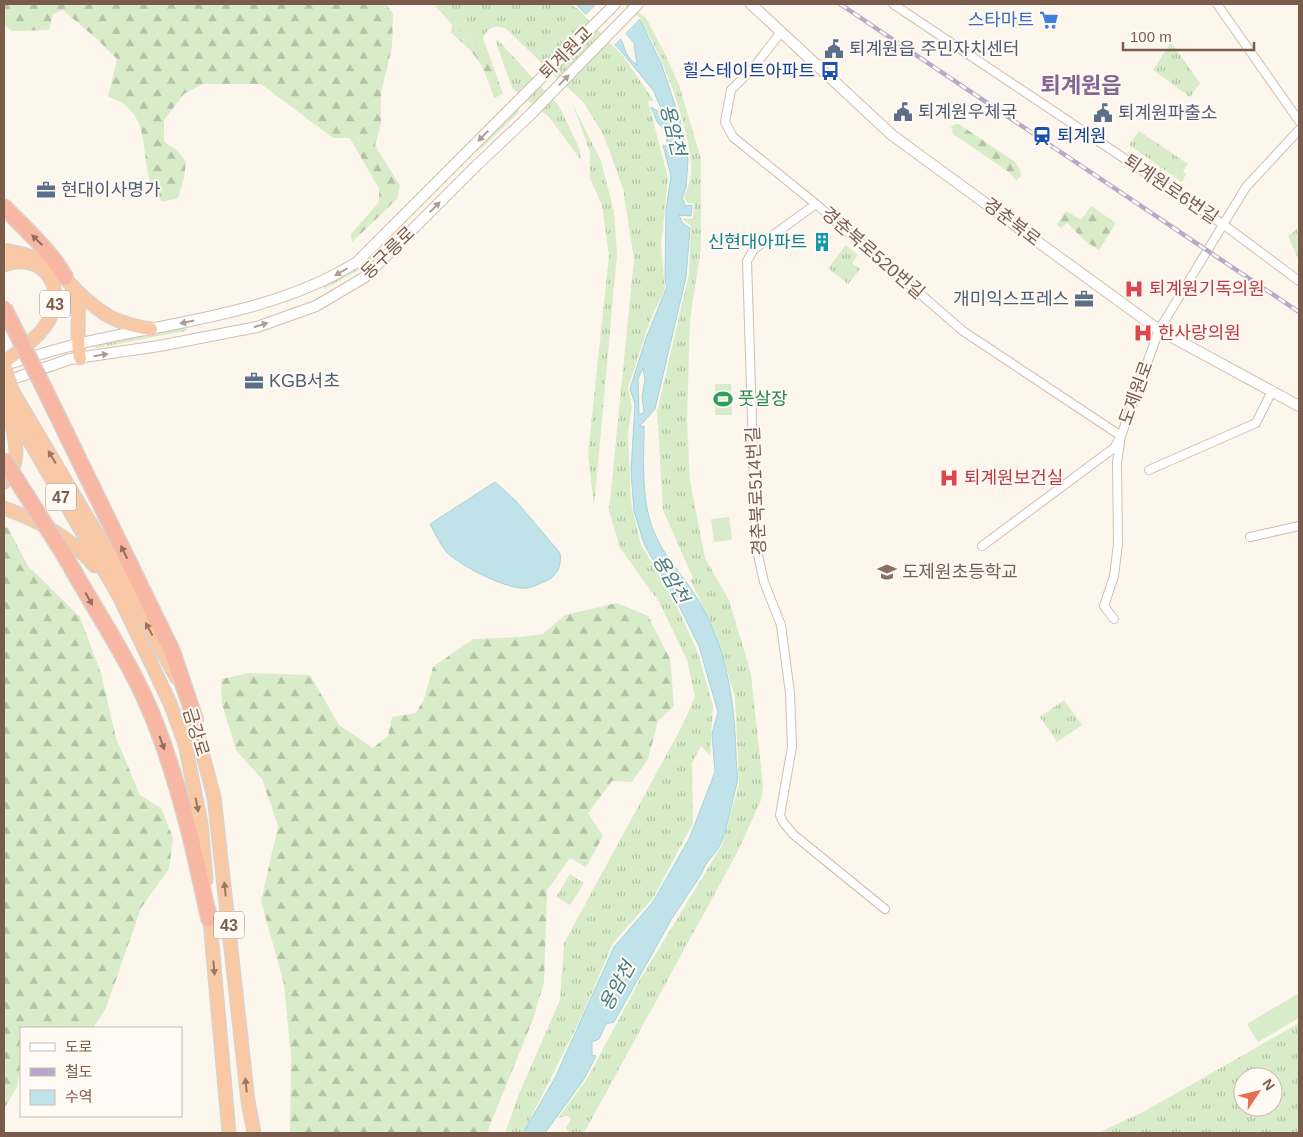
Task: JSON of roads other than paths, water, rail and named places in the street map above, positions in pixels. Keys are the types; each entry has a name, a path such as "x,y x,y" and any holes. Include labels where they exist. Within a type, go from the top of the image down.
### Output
{"highway":[{"path":"4,207 50,254 70,283 78,299 77,344 80,358"},
{"path":"4,250 36,258 70,283 94,306 125,325 151,329"},
{"name":"43","path":"4,264 21,260 42,268 52,280 56,297 53,311 42,331 4,365 7,395"},
{"path":"4,308 172,651 195,719"},
{"name":"금강로","path":"4,375 7,395 119,596 170,703 185,744 201,823 229,1133"},
{"path":"4,482 12,474 17,453 7,395"},
{"name":"금강로","path":"7,395 110,556 175,676 195,719 214,797 248,1100 254,1133"},
{"path":"4,460 65,556 129,668 150,710 168,759 190,832 209,919"},
{"name":"43","path":"4,508 28,517 68,538 85,555 119,596"}],"street":[{"name":"퇴계원교","path":"518,102 614,4"},
{"name":"동구릉로","path":"4,382 80,358 257,327 316,306 365,277 530,115 638,4"},
{"name":"경춘북로","path":"751,4 892,135 1159,330 1299,406"},
{"name":"퇴계원로6번길","path":"893,4 1224,225 1299,281"},
{"path":"1217,4 1299,121"},
{"name":"경춘북로520번길","path":"781,32 754,67 731,90 725,122 734,137 816,204 963,331 1121,436"},
{"name":"동구릉로","path":"4,365 77,344 190,321 275,299 309,288 351,266 518,102"},
{"name":"도제원로","path":"982,546 1114,448 1121,436 1159,330 1246,187 1299,130"},
{"name":"경춘북로514번길","path":"816,204 768,237 754,249 747,262 756,546 764,582 781,625 790,693 792,747 780,815 783,822 794,835 885,909"},
{"path":"1149,470 1256,423 1272,391"},
{"path":"1114,619 1104,606 1114,576 1118,544 1118,462 1121,436"},
{"path":"1250,537 1299,526"}],"water":[{"name":"용암천","path":"576,4 620,4 641,22 661,63 680,120 688,160 686,187 682,198 686,206 692,205 691,216 679,215 683,224 690,228 686,277 655,409 639,427 644,426 645,490 648,515 652,527 668,558 700,603 717,639 723,658 734,717 737,783 720,845 705,865 702,873 671,920 614,1022 606,1024 599,1039 592,1042 592,1055 596,1056 584,1079 545,1133 523,1133 555,1078 614,947 653,902 689,839 715,772 712,734 718,712 699,646 676,600 644,544 634,511 631,472 635,404 630,389 646,338 667,287 665,280 666,210 671,176 663,145 668,147 665,130 657,122 651,107 664,115 653,90 620,50","holes":["625,32 634,43 637,65 627,54 619,36","643,368 645,379 642,397 644,412 639,415 638,379"]},
{"path":"495,482 516,501 560,553 558,570 546,581 528,588 520,588 488,578 448,553 430,524"}],"railway":[{"path":"840,4 1299,312"}],"place":[{"name":"스타마트","path":"1049,20"},
{"name":"퇴계원읍 주민자치센터","path":"834,49"},
{"name":"힐스테이트아파트","path":"830,71"},
{"name":"퇴계원우체국","path":"903,112"},
{"name":"퇴계원파출소","path":"1103,113"},
{"name":"퇴계원","path":"1042,136"},
{"name":"현대이사명가","path":"46,190"},
{"name":"신현대아파트","path":"822,242"},
{"name":"퇴계원기독의원","path":"1134,289"},
{"name":"개미익스프레스","path":"1084,299"},
{"name":"한사랑의원","path":"1143,333"},
{"name":"KGB서초","path":"254,381"},
{"name":"풋살장","path":"723,399"},
{"name":"퇴계원보건실","path":"949,478"},
{"name":"도제원초등학교","path":"887,572"}],"district":[{"name":"퇴계원읍","path":"1081,85"}]}
